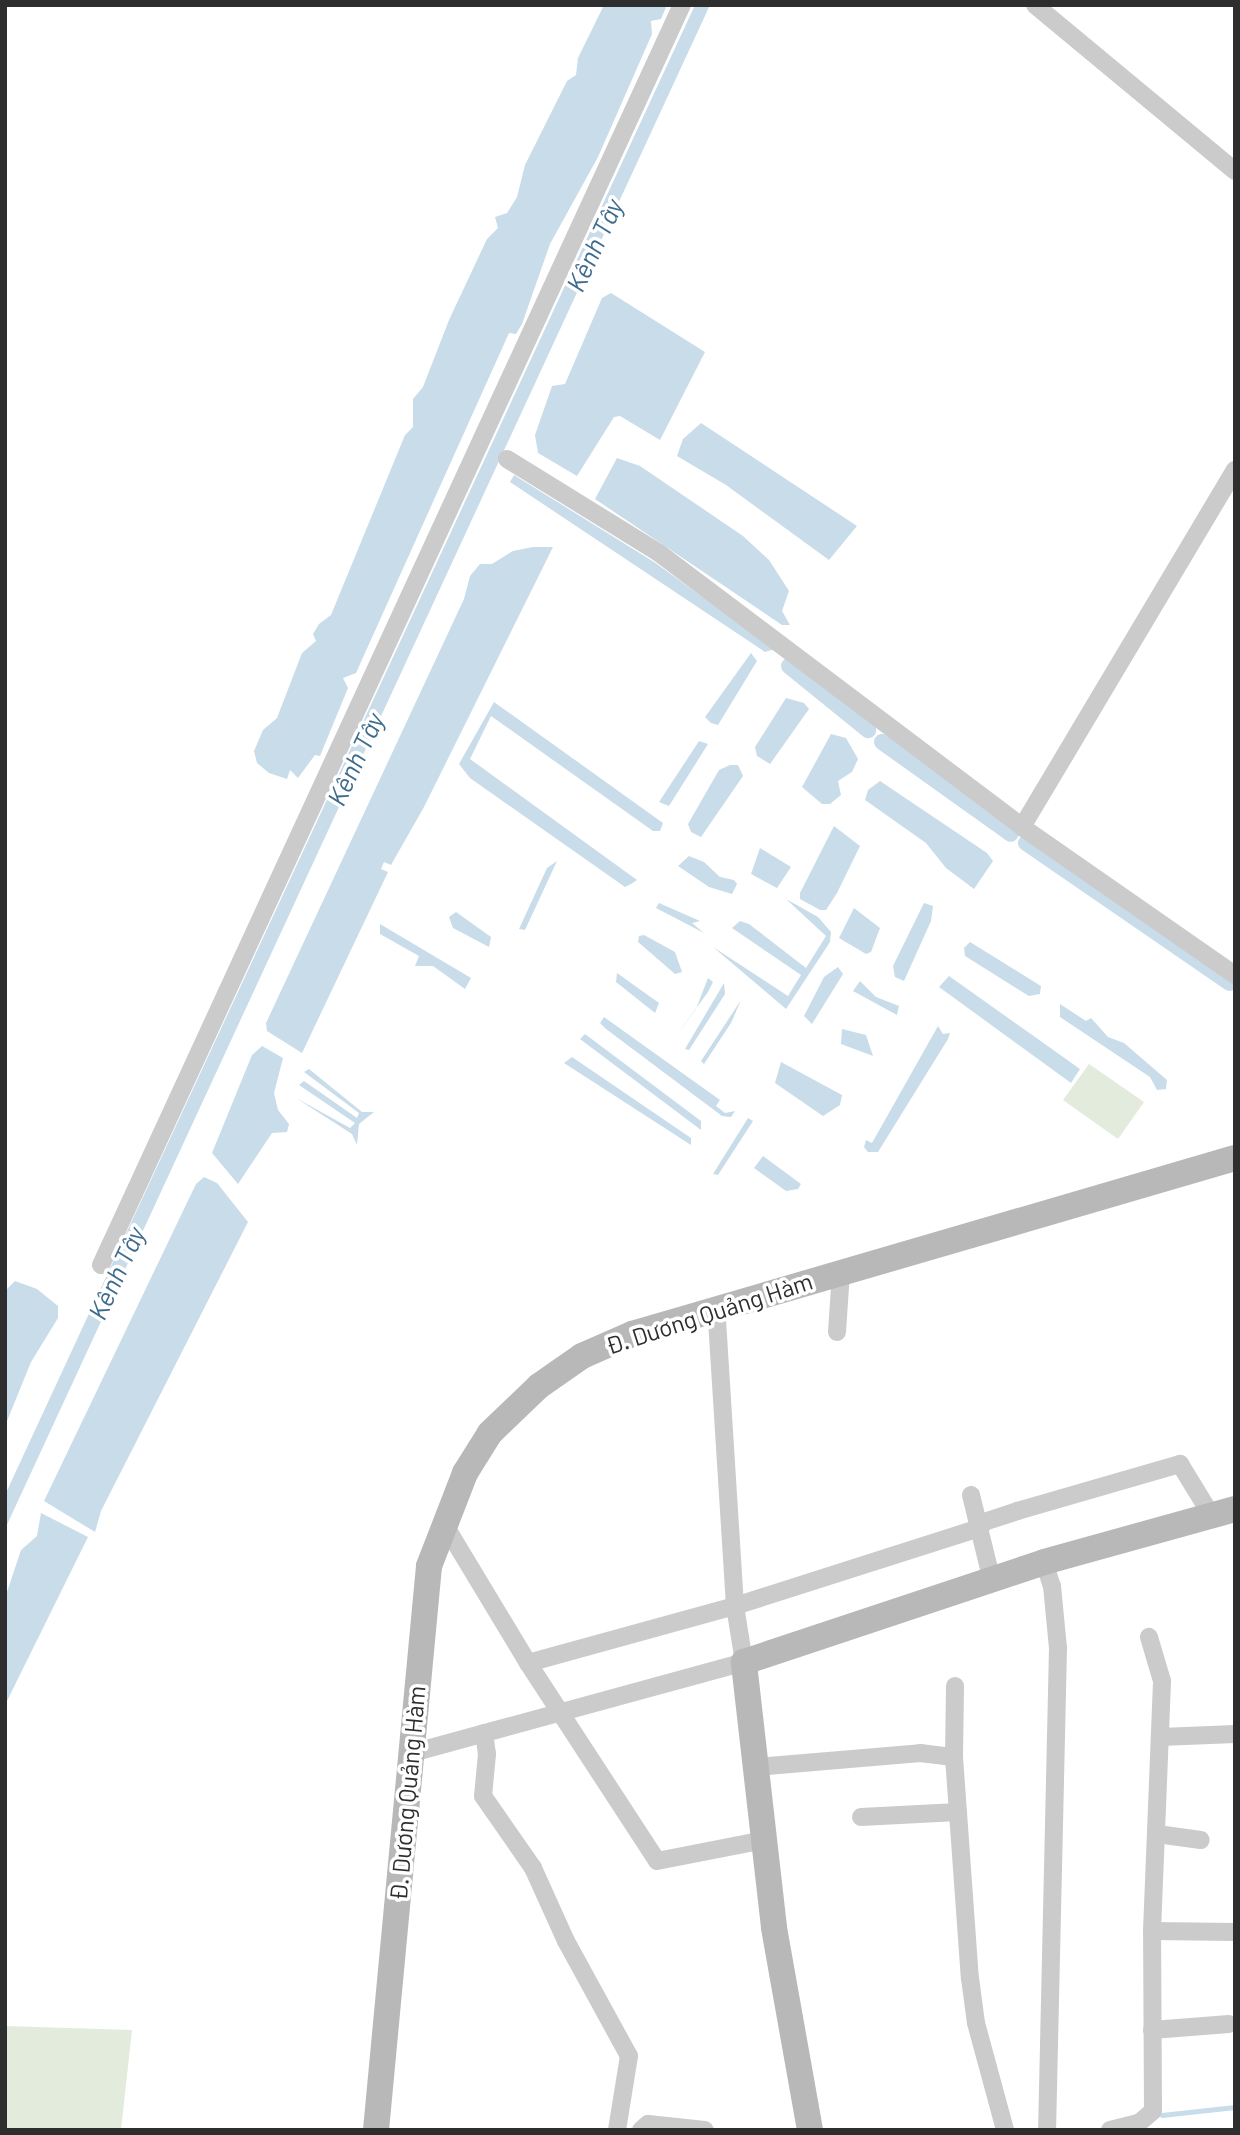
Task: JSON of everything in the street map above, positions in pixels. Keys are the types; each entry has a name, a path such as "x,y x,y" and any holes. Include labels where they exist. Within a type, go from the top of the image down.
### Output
{"street":[{"path":"102,1265 682,5"},
{"path":"1035,5 1235,171"},
{"path":"506,459 659,554 1022,827 1235,975"},
{"path":"1022,827 1235,470"},
{"name":"Đ. Dương Quảng Hàm","path":"376,2130 426,1590 443,1522 490,1433 539,1387 582,1356 716,1306 1235,1158"},
{"path":"837,1332 841,1271"},
{"path":"716,1306 735,1606 744,1662 774,1927 810,2130"},
{"path":"412,1753 744,1662 1044,1562 1224,1514 1180,1464 1017,1511 984,1522 980,1528 735,1606 528,1663"},
{"path":"971,1495 992,1581"},
{"path":"443,1522 528,1663 657,1861 764,1840"},
{"path":"1044,1562 1052,1586 1058,1648 1047,2130"},
{"path":"1111,2130 1139,2123 1153,2111 1152,1931 1162,1681 1149,1637"},
{"path":"955,1686 954,1756 970,1978 976,2023 1005,2130"},
{"path":"484,1733 483,1796 533,1868 566,1941 629,2056 617,2130"},
{"path":"1161,1737 1235,1734"},
{"path":"755,1767 920,1753 954,1756"},
{"path":"861,1817 958,1812"},
{"path":"1157,1834 1201,1840"},
{"path":"1152,1931 1235,1931"},
{"path":"1152,2030 1229,2024"},
{"path":"640,2130 648,2124 705,2130"}],"green space":[{"path":"1089,1064 1144,1102 1118,1139 1063,1100"},
{"path":"5,2026 132,2030 121,2130 5,2130"}],"water":[{"path":"604,5 667,5 661,19 651,21 652,34 598,157 550,244 522,324 516,334 509,333 356,673 343,678 348,688 320,756 315,755 298,778 290,770 287,779 269,773 257,763 254,751 263,730 277,718 302,653 316,641 313,634 319,624 331,615 405,435 413,427 413,399 423,387 449,320 487,239 498,228 495,217 507,213 517,197 525,165 567,81 576,75 578,58"},
{"name":"Kênh Tây","path":"695,5 710,5 5,1529 5,1495"},
{"path":"611,293 705,352 660,440 620,416 614,417 577,476 538,453 535,435 552,386 565,384 602,298"},
{"path":"701,423 857,526 829,560 726,485 677,456 683,439"},
{"path":"617,458 640,466 743,536 769,560 789,591 782,611 790,625 782,625 595,499"},
{"path":"514,475 654,562 775,649 765,652 510,482"},
{"path":"553,547 424,807 391,865 384,862 381,869 388,872 302,1053 267,1031 266,1023 464,599 470,576 480,564 492,564 513,551"},
{"path":"751,653 757,661 718,725 711,723 705,717"},
{"path":"786,698 804,703 809,709 770,764 757,756 755,747"},
{"path":"494,702 663,823 660,831 653,831 491,716 470,759 637,880 625,887 470,778 459,764"},
{"path":"831,734 846,738 858,759 852,772 838,781 841,795 830,804 822,804 802,787"},
{"path":"699,741 708,744 669,806 659,802"},
{"path":"738,765 743,776 701,837 691,832 688,824 719,770"},
{"path":"880,781 987,853 993,861 974,889 946,868 926,843 865,800 868,790"},
{"path":"834,826 860,846 837,893 826,910 820,910 800,899 800,893"},
{"path":"760,848 791,867 777,888 751,874"},
{"path":"689,856 704,862 720,877 734,880 737,884 732,894 709,887 678,866"},
{"path":"557,861 525,930 519,929 547,868"},
{"path":"786,899 818,917 831,932 830,942 786,1009 713,947 788,996 801,975 732,928 740,921 749,924 806,968 826,936"},
{"path":"659,903 700,921 692,923 704,933 656,908"},
{"path":"924,903 933,906 931,921 904,981 895,977 893,966"},
{"path":"854,908 880,928 871,952 866,954 839,938"},
{"path":"456,912 491,937 489,947 453,928 449,917"},
{"path":"380,924 471,978 465,989 433,966 415,966 419,956 380,934"},
{"path":"644,935 675,952 682,972 675,974 638,942 639,936"},
{"path":"970,942 1041,986 1040,994 1029,996 965,956 964,948"},
{"path":"838,967 843,974 812,1024 804,1016 824,977"},
{"path":"617,973 659,1003 655,1013 616,982"},
{"path":"949,976 1080,1069 1071,1083 939,987"},
{"path":"708,978 713,982 696,1008"},
{"path":"860,981 876,997 899,1006 897,1015 853,991"},
{"path":"724,983 725,994 689,1050 685,1049"},
{"path":"741,1000 731,1023 704,1064 701,1061"},
{"path":"1060,1004 1086,1021 1091,1018 1108,1037 1124,1043 1167,1080 1166,1089 1157,1090 1150,1077 1060,1017"},
{"path":"604,1017 720,1100 716,1106 725,1113 735,1111 731,1117 722,1116 606,1029 600,1023"},
{"path":"938,1026 943,1034 950,1033 948,1039 878,1152 868,1152 864,1147 866,1140 872,1143"},
{"path":"842,1029 866,1035 873,1056 841,1044"},
{"path":"585,1034 701,1121 701,1130 580,1039"},
{"path":"262,1046 283,1058 274,1093 278,1110 289,1124 287,1132 272,1133 238,1184 212,1153 252,1055"},
{"path":"572,1057 691,1138 691,1145 564,1063"},
{"path":"781,1062 842,1095 840,1105 823,1116 775,1083"},
{"path":"309,1069 362,1112 374,1112 359,1124 357,1145 352,1134 296,1098 350,1128 355,1123 299,1085 304,1081 357,1118 359,1113 304,1072"},
{"path":"748,1118 753,1121 718,1175 713,1174"},
{"path":"763,1156 801,1184 798,1189 786,1191 754,1168"},
{"path":"204,1177 217,1183 248,1222 101,1511 95,1532 44,1501 196,1184"},
{"path":"15,1281 37,1289 58,1306 58,1318 31,1362 5,1426 5,1291"},
{"path":"41,1513 88,1537 5,1705 5,1598 21,1550 37,1536"}],"waterway":[{"path":"789,666 868,730"},
{"path":"882,742 1011,834"},
{"path":"1026,843 1230,983"},
{"path":"1162,2115 1235,2107"}]}
